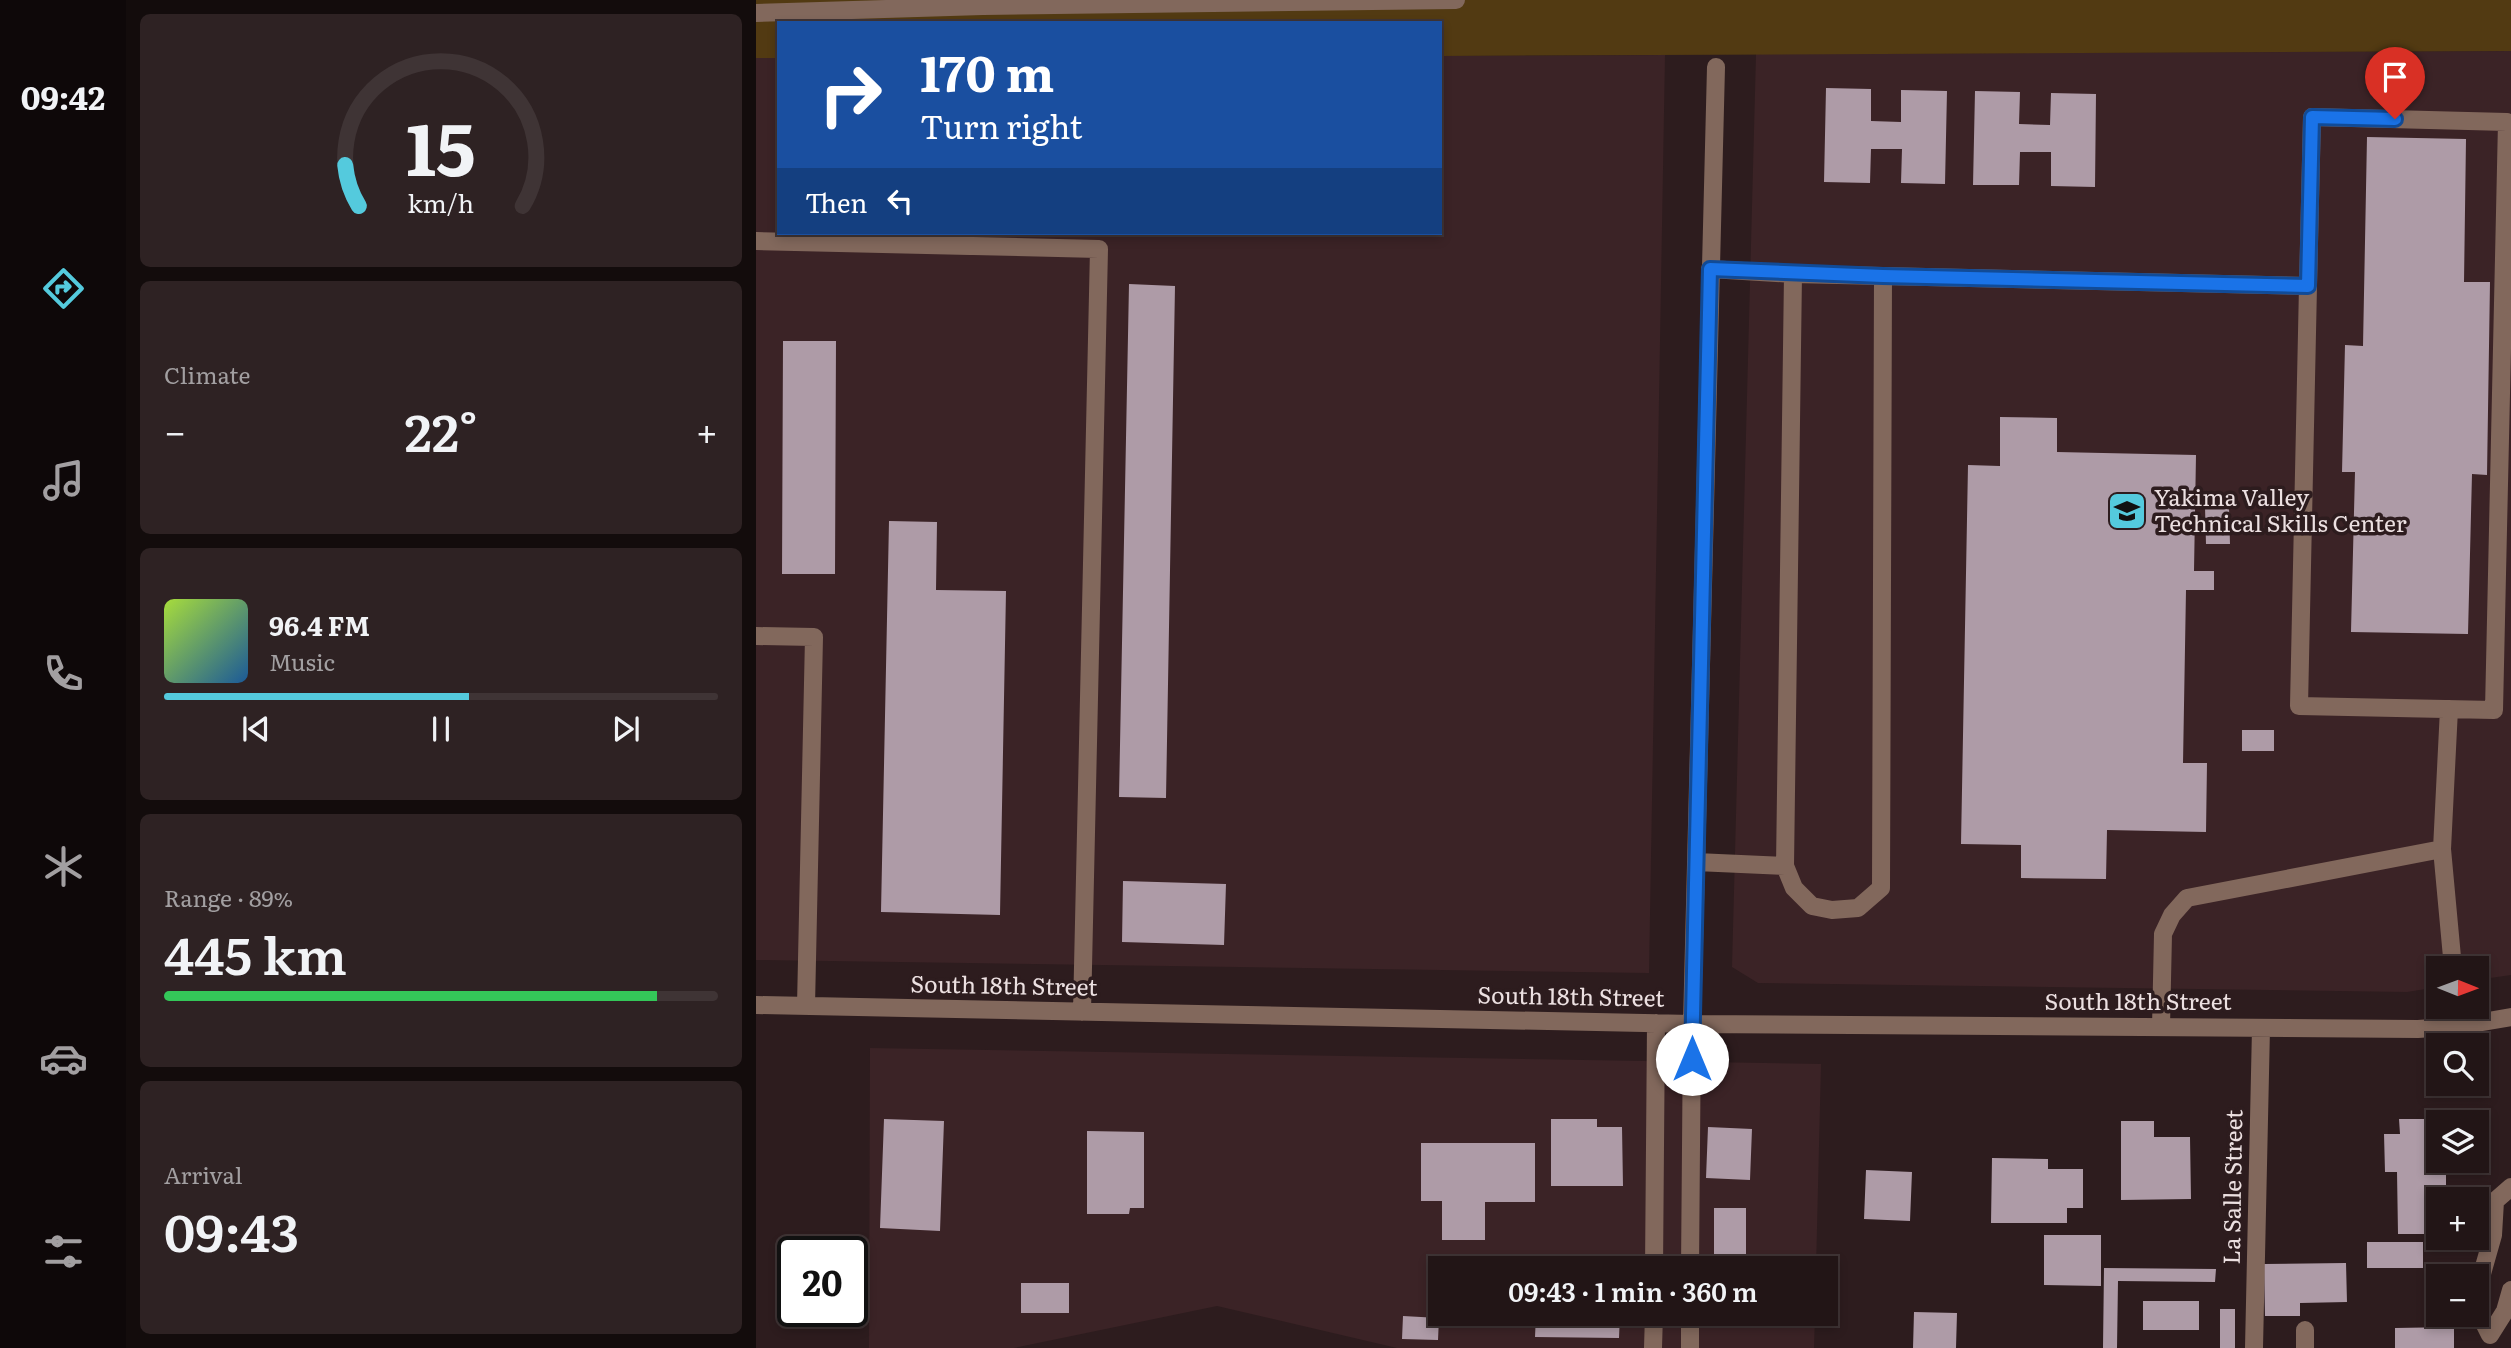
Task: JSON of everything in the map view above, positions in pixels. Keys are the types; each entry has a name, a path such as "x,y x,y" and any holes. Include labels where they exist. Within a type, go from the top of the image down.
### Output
{"street":[{"path":"756,13 983,6 1456,0"},
{"path":"1690,1256 1692,1024 1716,66"},
{"path":"2312,117 2507,122 2494,710 2299,706 2308,286 2312,117"},
{"path":"756,241 1099,249 1082,1012"},
{"path":"1710,269 1793,274 2308,286"},
{"path":"1793,274 1785,866 1794,888 1812,906 1832,910 1858,908 1881,888 1883,276"},
{"path":"756,636 814,638 806,1006"},
{"path":"2449,709 2442,849 2452,956"},
{"path":"2161,1027 2163,934 2172,915 2187,898 2442,849"},
{"path":"1696,862 1785,866"},
{"name":"South 18th Street","path":"756,1005 1692,1024 2261,1028 2418,1029 2459,1026 2511,1017"},
{"path":"2458,1019 2459,1026"},
{"path":"1654,1256 1656,1023"},
{"name":"La Salle Street","path":"2254,1348 2261,1028"},
{"path":"2485,1264 2493,1235 2495,1201 2511,1186"},
{"path":"2490,1341 2505,1311 2511,1290"},
{"path":"1654,1326 1654,1348"},
{"path":"1690,1326 1690,1348"}],"shaded area":[{"path":"756,0 2511,0 2511,51 1442,56 1442,21 777,21 777,58 756,58"},
{"name":"Yakima Valley Technical Skills Center","path":"2511,51 2511,975 2489,978 2489,956 2426,956 2426,989 2407,992 1758,983 1732,967 1756,54"},
{"path":"1665,55 1649,973 756,960 756,58 777,58 777,235 1442,235 1442,56"},
{"path":"870,1048 1821,1064 1816,1256 1428,1256 1428,1326 1815,1326 1814,1348 1397,1348 1217,1306 1014,1348 869,1348"}],"building":[{"path":"1826,88 1871,89 1871,121 1901,122 1901,90 1947,91 1945,184 1901,183 1902,149 1871,149 1870,183 1824,182"},
{"path":"1975,91 2020,92 2019,124 2050,125 2051,93 2096,94 2095,187 2051,186 2051,152 2020,152 2019,185 1973,185"},
{"path":"2367,137 2466,139 2464,282 2490,282 2487,475 2472,474 2468,634 2351,632 2355,472 2342,472 2345,345 2363,346"},
{"path":"1129,284 1175,286 1166,798 1119,797"},
{"path":"783,341 836,341 835,574 782,574"},
{"name":"Yakima Valley Technical Skills Center","path":"2000,417 2057,418 2057,452 2196,455 2194,571 2214,571 2214,590 2186,590 2183,763 2207,763 2206,832 2107,830 2106,879 2021,878 2021,845 1961,844 1968,465 2000,466"},
{"path":"2205,507 2229,507 2230,544 2206,544"},
{"path":"889,521 937,522 936,590 1006,591 1000,915 881,912"},
{"path":"2242,730 2274,730 2274,751 2242,751"},
{"path":"1123,881 1226,884 1224,945 1122,942"},
{"path":"884,1119 944,1121 940,1231 880,1228"},
{"path":"1551,1119 1597,1119 1597,1127 1622,1127 1623,1186 1551,1186"},
{"path":"2399,1119 2426,1119 2426,1173 2446,1173 2446,1187 2426,1187 2426,1234 2398,1234 2397,1172 2385,1172 2384,1134 2400,1134"},
{"path":"2121,1121 2154,1121 2154,1137 2190,1137 2191,1199 2121,1200"},
{"path":"1708,1127 1752,1129 1750,1180 1706,1178"},
{"path":"1087,1131 1144,1132 1144,1208 1130,1208 1129,1214 1087,1214"},
{"path":"1421,1143 1535,1143 1535,1202 1485,1202 1485,1240 1442,1240 1442,1201 1421,1201"},
{"path":"1992,1158 2048,1159 2048,1169 2083,1169 2083,1208 2067,1208 2067,1223 1991,1223"},
{"path":"1866,1170 1912,1172 1910,1221 1864,1219"},
{"path":"1714,1208 1746,1208 1746,1254 1714,1254"},
{"path":"2044,1235 2101,1235 2101,1286 2044,1285"},
{"path":"2367,1242 2423,1242 2423,1268 2367,1268"},
{"path":"2346,1263 2347,1302 2300,1303 2300,1316 2265,1316 2264,1264"},
{"path":"2104,1268 2216,1269 2215,1282 2118,1281 2117,1348 2103,1348"},
{"path":"1021,1283 1069,1283 1069,1313 1021,1313"},
{"path":"2143,1301 2199,1301 2199,1330 2143,1330"},
{"path":"2220,1309 2235,1309 2235,1348 2220,1348"},
{"path":"1914,1312 1957,1313 1956,1348 1913,1348"},
{"path":"1403,1316 1428,1317 1428,1326 1439,1326 1438,1340 1402,1339"},
{"path":"1535,1326 1620,1326 1619,1338 1535,1337"},
{"path":"2454,1327 2454,1348 2395,1348 2395,1328"}],"place":[{"name":"Yakima Valley Technical Skills Center","path":"2127,511"}],"route":[{"path":"1692,1059 1710,269 1793,274 2308,286 2312,117 2395,119"}]}
